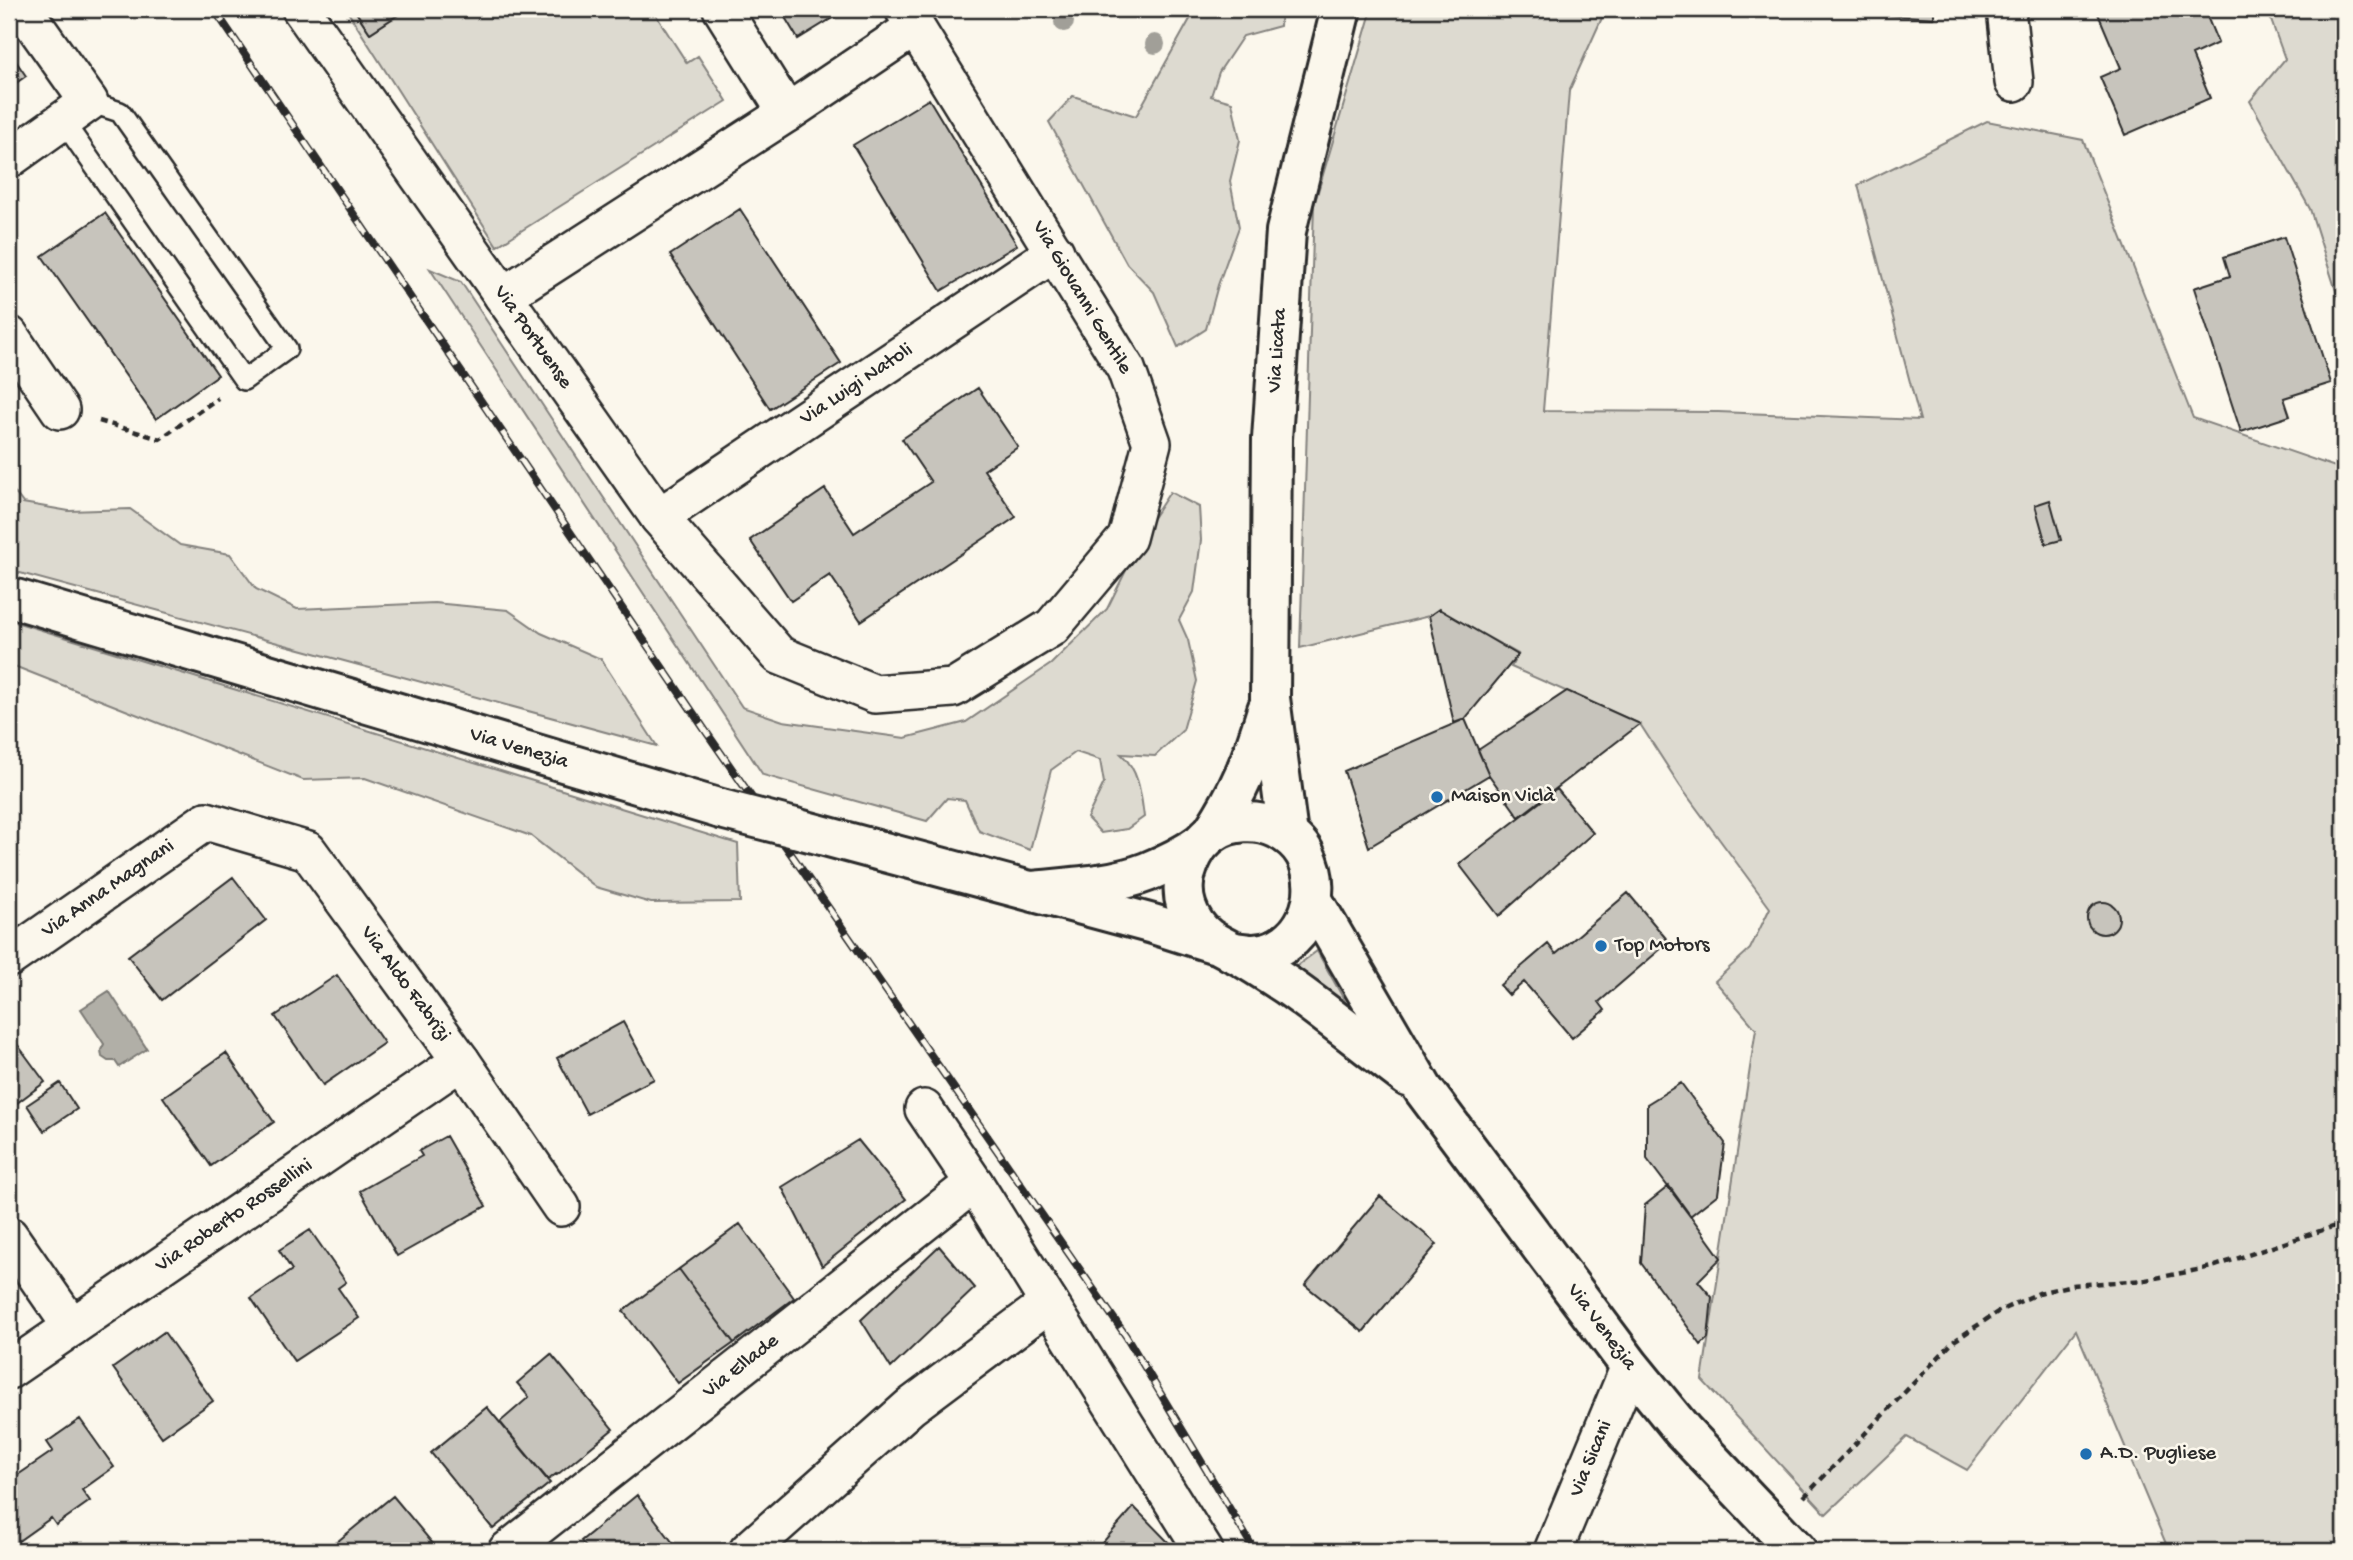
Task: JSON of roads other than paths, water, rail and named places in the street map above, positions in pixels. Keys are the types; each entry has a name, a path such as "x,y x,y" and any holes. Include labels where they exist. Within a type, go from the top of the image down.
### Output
{"main road":[{"name":"Via Licata","path":"1270,698 1272,439 1286,231 1341,9"},
{"name":"Via Venezia","path":"9,597 721,809 1031,891 1222,947"},
{"path":"1270,698 1288,835"},
{"path":"1270,698 1253,758 1234,798 1190,859 1184,877 1183,895 1188,912 1196,928 1287,986 1423,1089"},
{"path":"1031,891 1101,884 1147,872 1228,825 1248,822 1269,825 1288,835 1302,848 1312,866 1315,887 1309,916 1295,935 1277,948 1255,954 1222,947"},
{"path":"1314,902 1423,1089"},
{"name":"Via Venezia","path":"1423,1089 1630,1366 1683,1431 1786,1539"}],"street":[{"path":"9,159 76,112 23,9"},
{"name":"Via Portuense","path":"302,9 659,517 779,655"},
{"path":"722,9 787,113"},
{"path":"2006,9 2014,82"},
{"path":"503,296 787,113 910,18"},
{"name":"Via Giovanni Gentile","path":"779,655 875,694 953,688 1052,627 1127,538 1152,443 1126,369 910,18"},
{"name":"Via Luigi Natoli","path":"659,517 1055,252"},
{"path":"9,335 60,410"},
{"name":"Via Anna Magnani","path":"9,958 206,821"},
{"name":"Via Aldo Fabrizi","path":"206,821 308,851 461,1061 561,1207"},
{"name":"Via Roberto Rossellini","path":"9,1370 461,1061"},
{"path":"924,1109 974,1183 1205,1551"},
{"name":"Via Ellade","path":"507,1551 974,1183"},
{"path":"9,1236 72,1326"},
{"path":"748,1551 910,1407 1049,1303"},
{"name":"Via Sicani","path":"1553,1551 1630,1366"}],"lane":[{"path":"76,112 120,112 286,349 244,380 76,112"}],"railway":[{"path":"214,9 707,733 1126,1336 1255,1551"}],"place":[{"name":"Maison Viclà","path":"1437,797"},
{"name":"Top Motors","path":"1601,946"},
{"name":"A.D. Pugliese","path":"2086,1454"}]}
